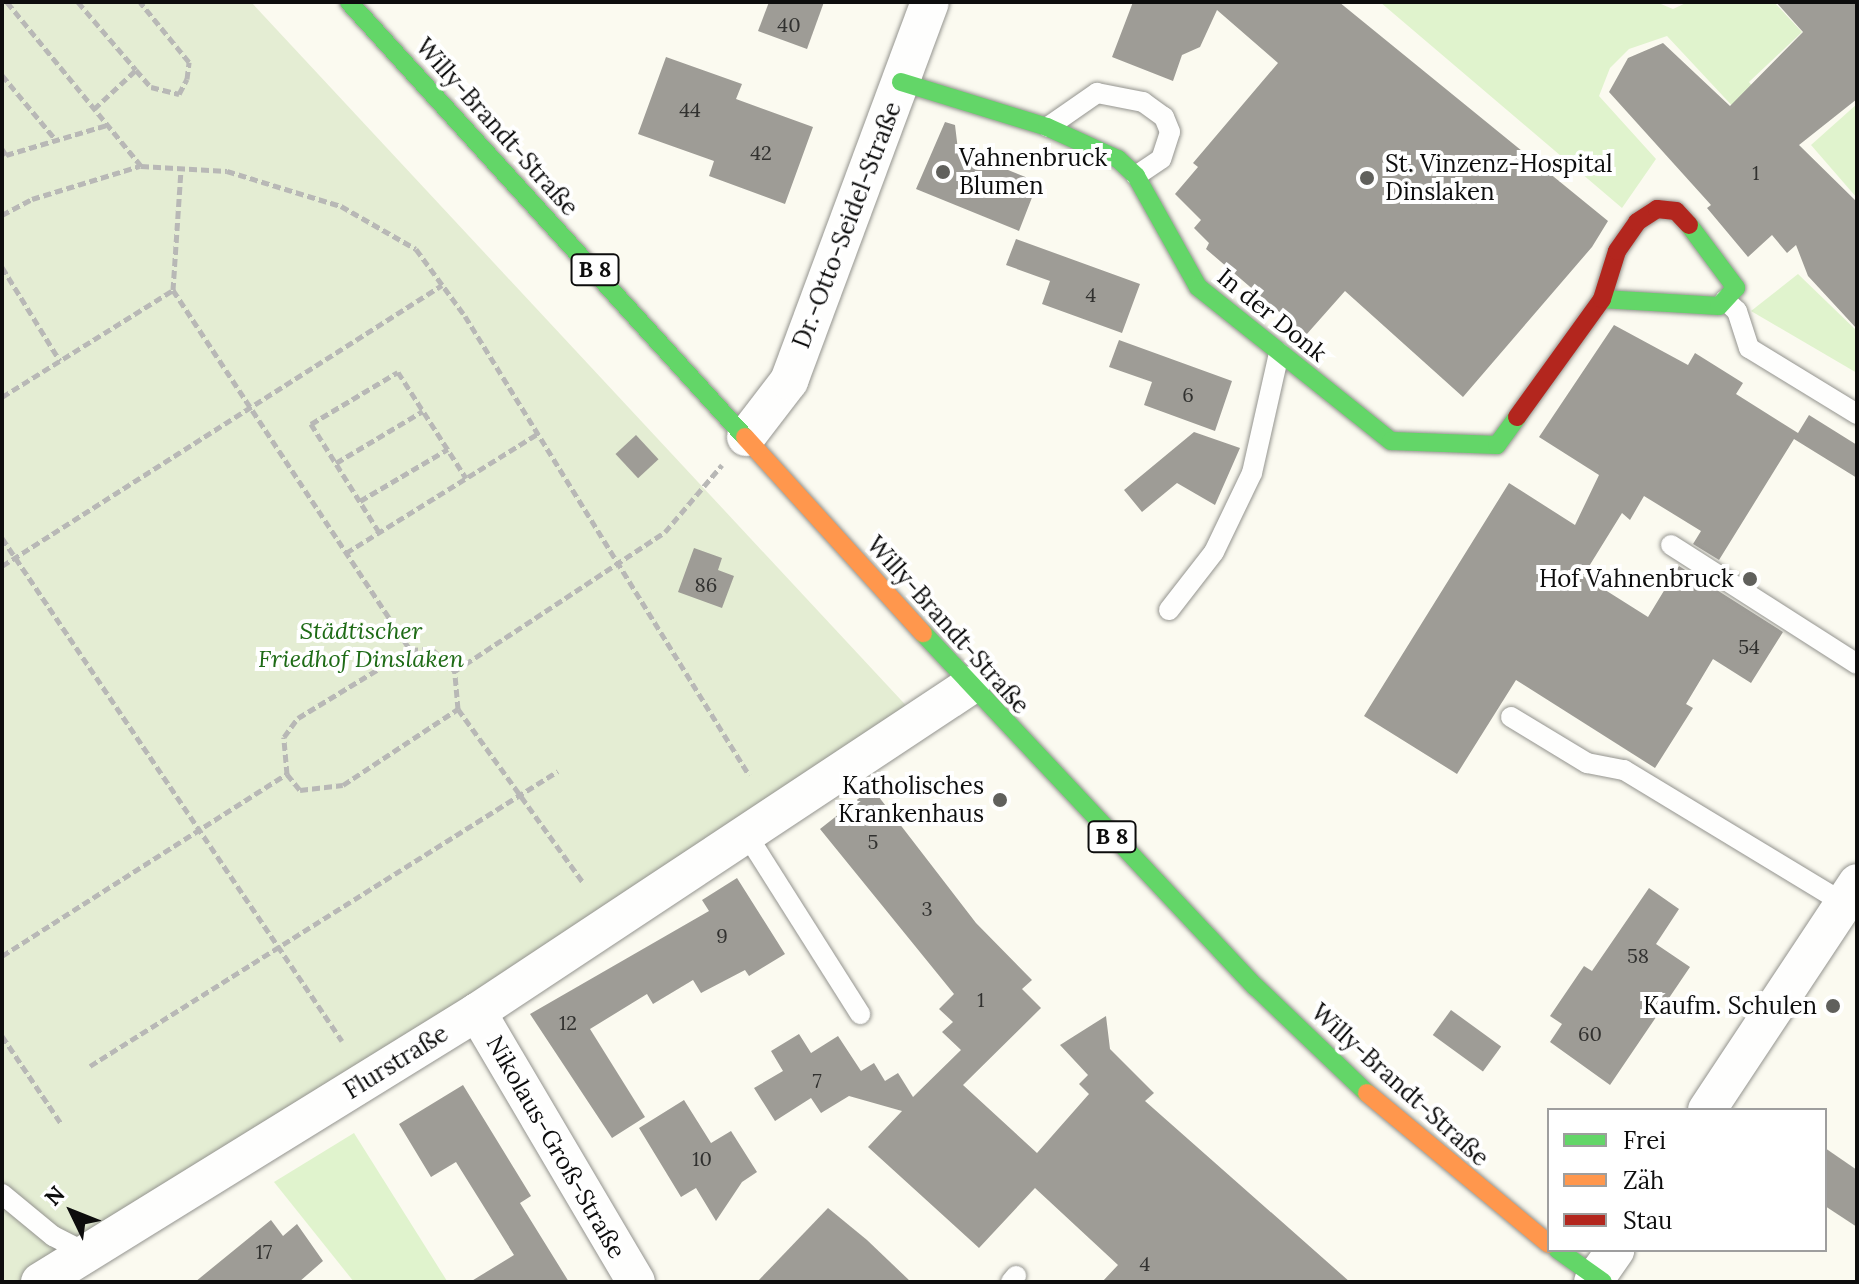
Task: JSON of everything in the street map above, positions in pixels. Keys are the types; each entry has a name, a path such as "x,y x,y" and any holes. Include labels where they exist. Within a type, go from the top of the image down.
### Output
{"main road":[{"name":"Willy-Brandt-Straße","path":"349,2 971,685 1256,987 1392,1117 1547,1242"},
{"name":"In der Donk","path":"901,82 1047,127 1091,144 1136,176 1198,287 1391,441 1497,445 1602,299 1617,251 1637,222 1657,209 1676,211 1723,263 1736,288 1725,300"},
{"path":"1602,299 1719,306 1725,300"},
{"path":"1562,1252 1602,1273"}],"street":[{"name":"Dr.-Otto-Seidel-Straße","path":"746,437 789,381 930,2"},
{"name":"Flurstraße","path":"40,1282 477,1012 971,685"},
{"path":"1708,1108 1851,893"},
{"name":"Nikolaus-Groß-Straße","path":"477,1012 636,1282"}],"lane":[{"path":"1047,127 1097,93 1143,102 1164,117 1170,132 1161,159 1136,176"},
{"path":"1725,300 1737,311 1749,348 1857,414"},
{"path":"1169,610 1214,552 1252,473 1279,353"},
{"path":"1671,545 1857,664"},
{"path":"1511,717 1587,763 1624,770 1851,893"},
{"path":"747,835 860,1014"},
{"path":"2,1194 53,1236 87,1253"}],"path":[{"path":"7,2 141,166"},
{"path":"78,2 151,87 179,94 189,62 140,2"},
{"path":"94,109 136,70"},
{"path":"2,75 56,140"},
{"path":"2,149 6,155 107,125"},
{"path":"2,215 32,199 141,166 227,171 341,206 416,249 537,434 749,775"},
{"path":"181,168 173,290 410,650"},
{"path":"2,267 60,361"},
{"path":"2,566 442,285"},
{"path":"2,397 173,290"},
{"path":"379,532 311,424 398,372 466,478"},
{"path":"336,463 423,411"},
{"path":"346,553 537,434"},
{"path":"455,671 665,532 746,437"},
{"path":"360,501 448,449"},
{"path":"2,538 342,1041"},
{"path":"458,709 343,785 300,790 287,774 284,737 298,718 410,650 432,649 455,671 458,709 583,882"},
{"path":"90,1066 558,771"},
{"path":"2,956 287,774"},
{"path":"2,1036 62,1125"}],"green space":[{"name":"Städtischer Friedhof Dinslaken","path":"2,2 251,2 914,714 26,1282 2,1282"},
{"path":"1380,2 1656,2 1673,9 1688,2 1774,2 1802,32 1749,82 1758,93 1737,111 1667,36 1629,49 1610,68 1599,96 1656,159 1622,208"},
{"path":"1857,104 1857,198 1811,145"},
{"path":"1798,274 1857,331 1857,373 1751,311"},
{"path":"354,1133 447,1281 354,1282 274,1182"}],"building":[{"path":"769,2 824,2 807,49 758,31"},
{"name":"St. Vinzenz-Hospital Dinslaken","path":"1133,2 1339,2 1608,221 1592,247 1463,397 1345,291 1306,335 1206,249 1209,243 1194,228 1201,220 1175,194 1198,167 1193,163 1278,63 1217,10 1200,47 1182,55 1173,81 1112,57"},
{"path":"1776,2 1857,2 1857,99 1799,145 1857,202 1857,329 1808,276 1796,245 1787,253 1772,235 1748,257 1707,208 1711,205 1609,92 1628,58 1663,43 1730,106 1803,32"},
{"path":"666,57 742,84 736,99 813,127 785,204 709,176 714,161 638,134"},
{"path":"945,122 955,125 958,150 1038,182 1019,231 916,189"},
{"path":"1016,239 1140,284 1122,333 1042,304 1050,281 1006,265"},
{"path":"1614,325 1688,365 1695,353 1743,383 1736,394 1798,433 1809,415 1857,445 1857,478 1794,439 1719,560 1693,544 1701,531 1644,496 1630,520 1622,513 1583,576 1648,617 1679,566 1783,632 1751,683 1713,659 1686,704 1693,708 1655,768 1516,680 1457,774 1364,716 1509,483 1575,525 1599,475 1539,437"},
{"path":"1119,340 1232,381 1215,431 1144,405 1152,382 1109,367"},
{"path":"1194,432 1240,448 1215,505 1177,483 1142,512 1124,490"},
{"path":"636,435 659,459 638,478 616,454"},
{"path":"694,548 722,558 718,570 734,576 722,608 678,592"},
{"path":"872,788 976,923 1032,980 1022,989 1041,1008 963,1085 1037,1153 1089,1094 1079,1084 1088,1075 1060,1045 1106,1016 1110,1049 1154,1093 1145,1101 1350,1282 1102,1282 1118,1265 1035,1188 979,1248 868,1147 902,1111 849,1096 821,1113 811,1098 775,1121 754,1088 783,1071 771,1051 799,1034 811,1053 838,1036 861,1071 874,1063 885,1081 898,1073 913,1097 961,1050 942,1032 953,1022 939,1009 954,994 820,829"},
{"path":"737,878 785,954 749,976 745,970 701,993 693,980 653,1004 647,994 590,1029 645,1117 612,1138 530,1014 709,911 702,900"},
{"path":"1649,888 1679,909 1656,944 1690,967 1610,1085 1550,1042 1562,1024 1550,1016 1584,966 1592,971"},
{"path":"1451,1010 1501,1046 1483,1072 1433,1035"},
{"path":"463,1085 531,1196 520,1203 569,1282 470,1282 514,1255 456,1162 431,1177 399,1124"},
{"path":"684,1100 711,1143 731,1131 757,1172 742,1182 716,1221 696,1188 681,1197 639,1128"},
{"path":"1827,1149 1857,1170 1857,1227 1827,1207"},
{"path":"828,1208 867,1240 911,1282 757,1282"},
{"path":"271,1220 283,1236 297,1224 323,1261 299,1282 195,1282"}],"traffic: fast":[{"path":"349,2 745,437"},
{"path":"901,82 1047,127 1118,159 1136,176 1198,287 1391,441 1497,445 1517,417"},
{"path":"1602,299 1719,306 1736,288 1689,225"},
{"path":"923,633 1256,987 1367,1093"},
{"path":"1561,1252 1603,1282"}],"traffic: slow":[{"path":"745,437 923,633"},
{"path":"1367,1093 1547,1242"}],"traffic: jam":[{"path":"1517,417 1602,299 1617,251 1637,222 1657,209 1676,211 1689,225"}],"place":[{"name":"Vahnenbruck Blumen","path":"943,172"},
{"name":"St. Vinzenz-Hospital Dinslaken","path":"1367,178"},
{"name":"Hof Vahnenbruck","path":"1750,579"},
{"name":"Katholisches Krankenhaus","path":"1000,800"},
{"name":"Kaufm. Schulen","path":"1833,1006"}]}
